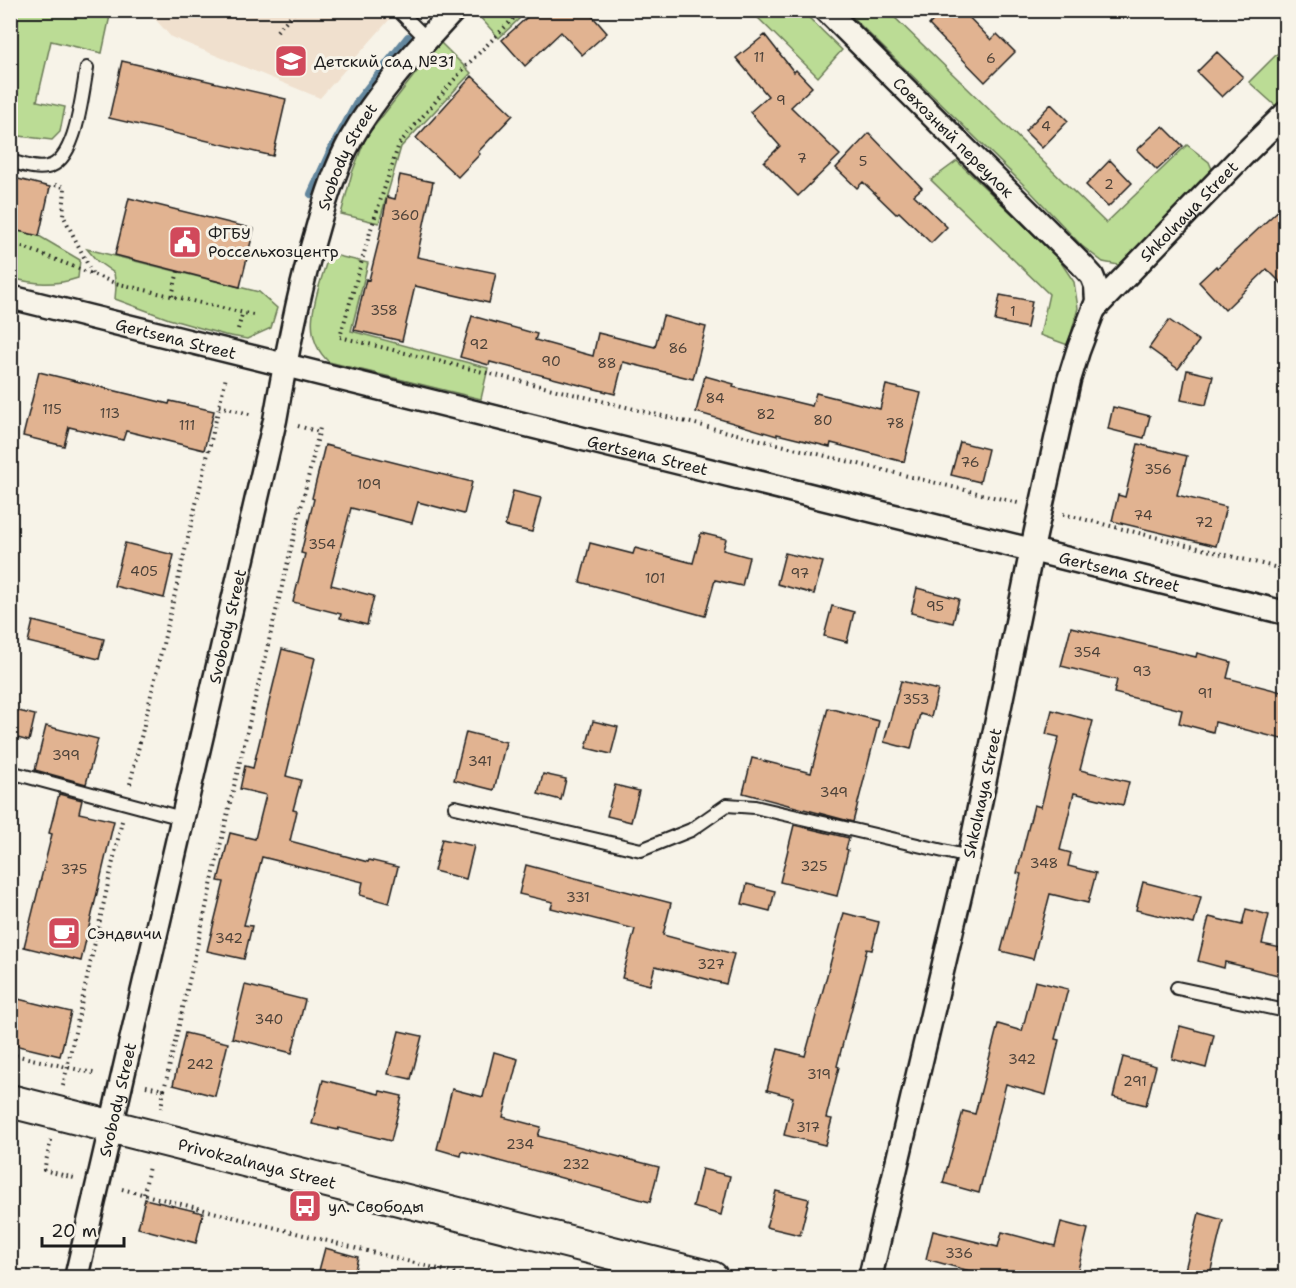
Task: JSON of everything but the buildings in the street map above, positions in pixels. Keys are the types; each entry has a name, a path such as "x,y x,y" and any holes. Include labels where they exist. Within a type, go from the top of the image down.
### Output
{"street":[{"name":"Svobody Street","path":"76,1278 275,420 307,262 324,203 338,164 366,115 427,39 454,10"},
{"name":"Совхозный переулок","path":"825,10 1082,265"},
{"name":"Shkolnaya Street","path":"1094,309 1286,113"},
{"name":"Shkolnaya Street","path":"870,1278 969,857 1069,380 1098,301 1092,276 1082,265"},
{"name":"Gertsena Street","path":"10,297 284,367 1286,613"},
{"name":"Privokzalnaya Street","path":"10,1101 712,1278"}],"lane":[{"path":"398,10 427,39"},
{"path":"10,161 36,168 47,168 56,164 63,157 76,126 87,68"},
{"path":"10,772 182,818"},
{"path":"455,807 641,850 691,830 727,805 755,807 969,857"},
{"path":"1177,988 1286,1011"}],"path":[{"path":"277,31 296,10"},
{"path":"522,10 465,66 399,144 371,229 340,338 1286,570"},
{"path":"54,184 65,187 63,215 92,274"},
{"path":"10,244 26,248 115,283 257,316"},
{"path":"172,296 178,271"},
{"path":"164,1090 232,791 320,428"}],"shaded area":[{"name":"Детский сад №31","path":"148,11 397,11 320,98 171,37"}],"green space":[{"path":"10,11 111,11 102,53 51,41 37,101 65,107 60,132 52,140 11,135"},
{"path":"479,11 511,11 519,19 499,38 476,13"},
{"path":"751,11 802,11 842,50 818,77"},
{"path":"846,11 888,11 1106,223 1187,145 1209,162 1215,176 1133,258 1118,265 1103,262 1082,246 1029,190"},
{"path":"440,42 471,73 401,147 379,223 341,214 352,173 366,137"},
{"path":"1285,46 1285,100 1278,108 1249,82"},
{"path":"957,161 1058,258 1074,282 1078,308 1068,345 1040,335 1049,294 931,180"},
{"path":"10,229 39,236 80,260 78,278 44,283 11,278"},
{"path":"87,249 259,292 277,308 271,328 247,339 225,335 169,319 115,299 114,273 97,261"},
{"path":"329,254 368,263 351,331 488,368 481,399 329,362 319,351 312,325 316,296"}],"waterway":[{"path":"311,194 330,152 359,99 408,37"}],"place":[{"name":"Детский сад №31","path":"291,61"},
{"name":"ФГБУ Россельхозцентр","path":"185,242"},
{"name":"Сэндвичи","path":"64,933"},
{"name":"ул. Свободы","path":"305,1206"}]}
